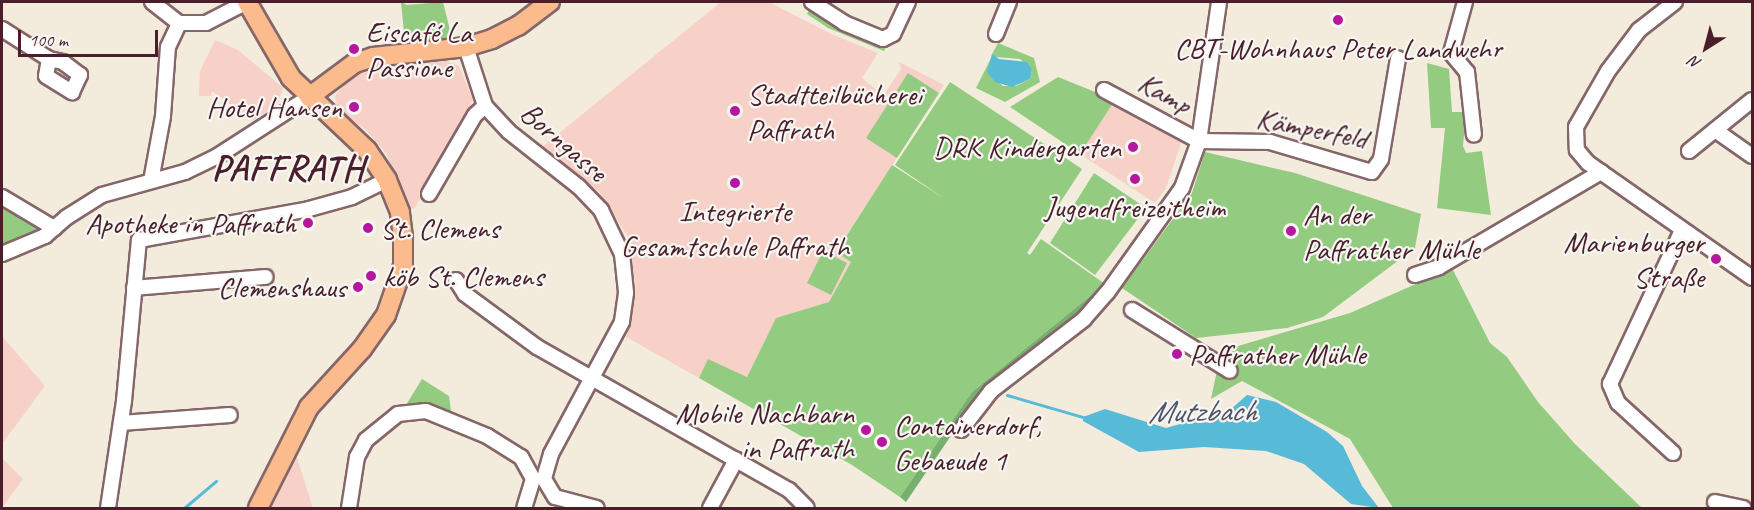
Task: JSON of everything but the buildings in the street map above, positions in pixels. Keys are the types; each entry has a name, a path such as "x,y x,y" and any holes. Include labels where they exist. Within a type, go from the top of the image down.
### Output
{"main road":[{"path":"247,2 274,54 309,97 367,150 387,180 400,213 403,239 403,266 386,315 374,335 309,407 258,508"},
{"path":"309,97 355,63 373,57 466,47 518,26 550,2"}],"street":[{"path":"152,2 179,23 206,23 247,2"},
{"path":"812,2 844,23 883,39 894,34 908,2"},
{"path":"996,34 1009,2"},
{"path":"961,430 991,391 1084,319 1107,293 1182,188 1199,141 1220,2"},
{"path":"1465,2 1451,53 1467,72 1474,135"},
{"path":"1668,3 1639,30 1608,70 1576,128 1577,150 1601,172 1752,278"},
{"path":"150,182 163,116 168,47 179,23"},
{"path":"2,29 49,59"},
{"name":"Borngasse","path":"466,47 485,106 508,131 579,187 601,210 619,246 626,293 622,322 524,508"},
{"name":"Kämperfeld","path":"1199,141 1270,142 1371,172 1381,159 1398,58"},
{"name":"Kamp","path":"1104,90 1199,141"},
{"path":"2,254 45,236 102,195 185,172 222,153 309,97"},
{"path":"1689,151 1752,100"},
{"path":"429,194 475,115 485,106"},
{"path":"1715,130 1752,156"},
{"path":"1415,275 1439,267 1601,172"},
{"path":"108,508 121,423 139,240 309,208 352,196 387,180"},
{"path":"2,196 54,228"},
{"path":"1673,453 1618,403 1610,384 1682,230"},
{"path":"134,288 266,277"},
{"path":"456,280 465,294 537,347 789,490 807,508"},
{"path":"1132,310 1230,371"},
{"path":"349,508 357,457 366,440 398,414 426,411 471,428 521,458 555,497 597,508"},
{"path":"121,423 230,415"},
{"path":"710,508 736,460"},
{"path":"1715,502 1743,508"}],"shaded area":[{"name":"Integrierte Gesamtschule Paffrath","path":"721,2 769,2 831,34 878,53 862,78 883,96 901,69 899,62 944,85 836,251 851,262 829,303 776,318 747,377 708,359 699,378 626,337 636,286 627,235 599,192 542,147"},
{"path":"215,40 238,50 283,88 278,103 253,121 212,91 211,96 199,96 200,71"},
{"path":"444,60 459,66 473,100 415,208 408,210 386,153 365,129 338,111 335,96 350,78 370,68"},
{"name":"DRK Kindergarten","path":"1115,100 1182,140 1166,188 1155,203 1080,154"},
{"path":"2,336 45,386 2,444"},
{"path":"296,455 313,508 269,508"},
{"path":"2,458 23,479 2,508"}],"green space":[{"path":"401,2 407,5 443,2 452,38 405,43"},
{"path":"811,6 886,47 884,51 828,28 807,14"},
{"path":"998,43 1034,58 1040,82 1005,102 976,88 991,58 988,73 1003,86 1016,86 1030,79 1032,70 1020,59 995,57 992,54"},
{"path":"1427,63 1449,69 1452,112 1466,112 1463,146 1466,153 1482,151 1491,215 1437,208 1445,128 1431,128"},
{"path":"908,73 939,93 897,158 866,138"},
{"path":"1058,77 1115,100 1080,154 1010,107"},
{"path":"950,82 1082,169 1027,253 1030,255 1041,239 1105,284 972,392 900,497 852,465 699,378 708,359 747,377 776,318 829,302 851,262 836,252 892,165 945,199 895,165"},
{"name":"An der Paffrather Mühle","path":"1205,152 1295,173 1421,214 1415,248 1323,317 1287,328 1196,338 1122,288 1192,193"},
{"path":"1094,173 1146,208 1095,275 1050,243"},
{"path":"2,206 37,228 35,236 2,248"},
{"path":"823,251 847,263 831,295 807,283"},
{"path":"1452,268 1490,343 1507,357 1538,402 1575,444 1642,508 1393,508 1350,439 1242,381 1211,399 1221,351 1350,313"},
{"path":"1105,284 1091,304 965,415 906,502 900,497 972,392"},
{"path":"422,379 449,396 451,411 422,404 406,405"}],"water":[{"path":"992,54 999,59 1027,62 1032,70 1030,79 1012,87 995,82 987,72"},
{"path":"1247,395 1276,402 1327,432 1343,446 1362,486 1379,508 1351,504 1304,464 1266,451 1204,447 1139,452 1083,421 1083,417 1105,409 1166,428 1230,410"}],"waterway":[{"name":"Mutzbach","path":"1007,395 1086,418"},
{"name":"Mutzbach","path":"184,508 216,481"}],"place":[{"name":"CBT-Wohnhaus Peter Landwehr","path":"1338,20"},
{"name":"Eiscafé La Passione","path":"354,49"},
{"name":"Hotel Hansen","path":"354,107"},
{"name":"Stadtteilbücherei Paffrath","path":"735,111"},
{"name":"DRK Kindergarten","path":"1133,147"},
{"name":"Jugendfreizeitheim","path":"1135,179"},
{"name":"Integrierte Gesamtschule Paffrath","path":"735,183"},
{"name":"Apotheke in Paffrath","path":"308,223"},
{"name":"St. Clemens","path":"368,228"},
{"name":"An der Paffrather Mühle","path":"1291,231"},
{"name":"Marienburger Straße","path":"1716,259"},
{"name":"köb St. Clemens","path":"371,276"},
{"name":"Clemenshaus","path":"358,287"},
{"name":"Paffrather Mühle","path":"1177,354"},
{"name":"Mobile Nachbarn in Paffrath","path":"866,430"},
{"name":"Containerdorf, Gebaeude 1","path":"882,442"}],"district":[{"name":"PAFFRATH","path":"288,169"}]}
